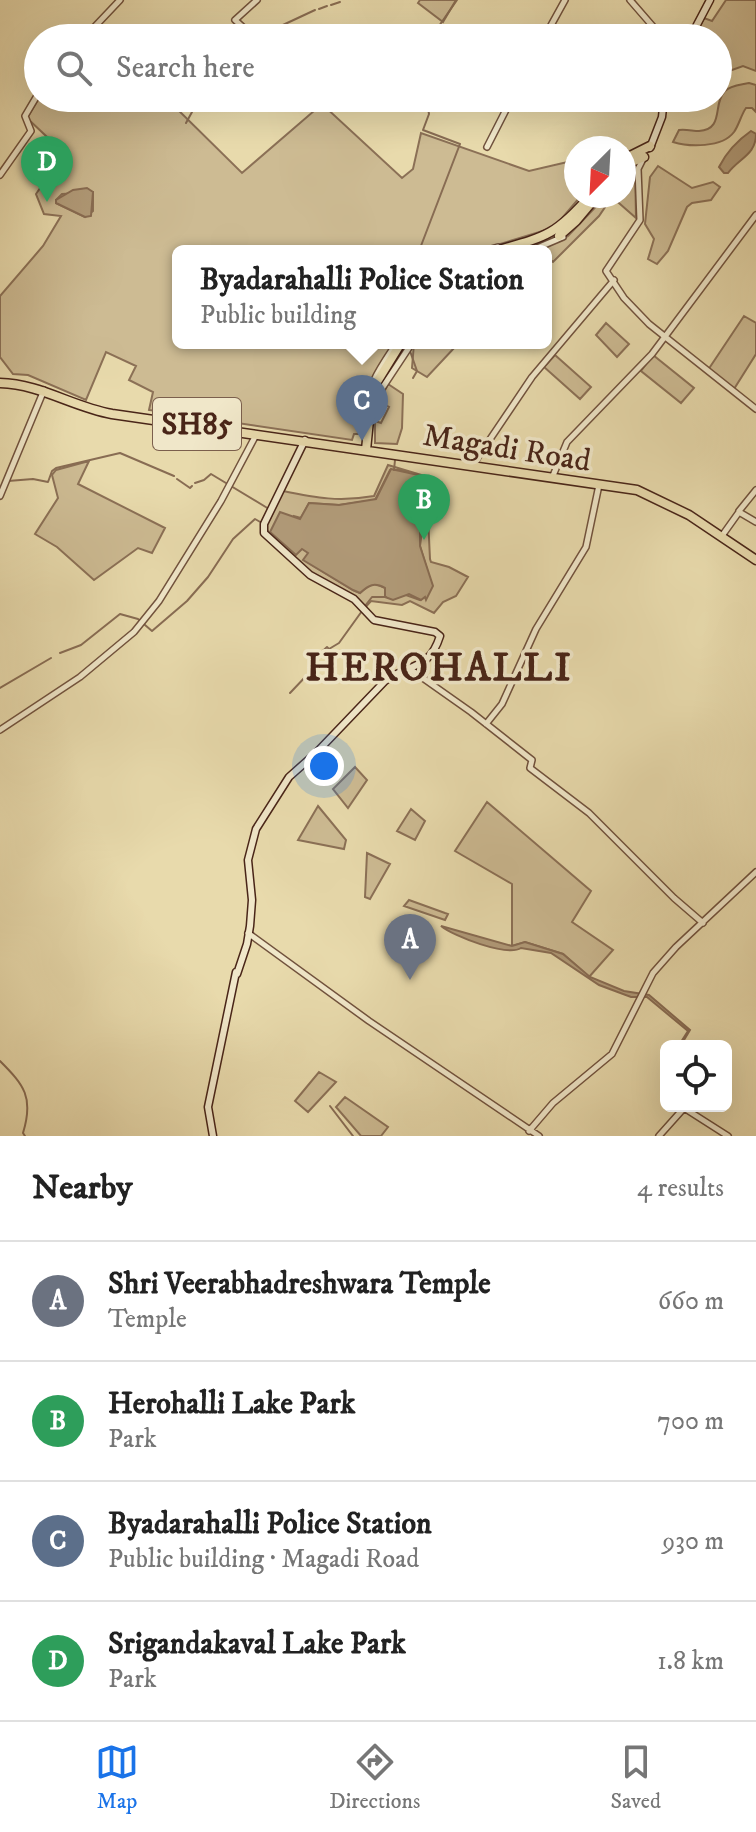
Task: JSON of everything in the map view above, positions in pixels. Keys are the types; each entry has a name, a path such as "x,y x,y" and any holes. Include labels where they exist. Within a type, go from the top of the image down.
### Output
{"main road":[{"path":"697,24 710,0"},
{"path":"636,158 644,157 663,112"},
{"path":"636,154 650,146"},
{"path":"516,245 558,230 577,208"},
{"path":"538,245 561,235 588,208"},
{"path":"366,448 375,382 395,349"},
{"path":"372,403 379,385 406,349"},
{"name":"Magadi Road","path":"0,382 23,381 90,406 256,435 399,452 637,490 703,523 756,558"},
{"path":"213,1136 208,1107 248,935 248,839 283,780 318,750 383,683 397,673 424,662 432,654 439,634 376,621 354,599 310,575 271,541 264,523 305,442"},
{"name":"Magadi Road","path":"552,477 642,488 691,511 756,558"}],"street":[{"path":"97,24 120,0"},
{"path":"239,24 235,20 257,0"},
{"path":"552,24 565,0"},
{"path":"630,0 651,24"},
{"path":"0,175 31,131 25,116 27,112"},
{"path":"487,147 505,112"},
{"path":"644,157 638,169 640,220 606,271 624,298 665,338 756,409"},
{"path":"506,245 539,236 557,227 576,208"},
{"path":"546,245 561,239 589,208"},
{"path":"552,477 567,442 665,338 756,215"},
{"path":"473,464 532,377 614,280"},
{"path":"366,448 369,387 395,349"},
{"path":"0,496 44,390"},
{"path":"0,730 128,640 157,603 230,485 256,435"},
{"path":"486,724 502,704 536,629 586,547 599,485"},
{"path":"724,533 756,490"},
{"path":"739,512 756,522"},
{"path":"410,669 532,760 530,768 589,813 703,923"},
{"path":"529,1131 553,1103 612,1054 653,973 756,872"},
{"path":"248,935 539,1136"},
{"path":"659,1136 684,1108 728,1136"}],"shaded area":[{"path":"420,0 456,0 443,22 418,3"},
{"path":"726,0 756,0 756,71 743,66 732,70 732,24 701,24 704,18 712,21"},
{"path":"756,85 756,112 746,108 729,137 714,144 673,142 679,130 707,129 715,121 717,112 732,112 733,86"},
{"path":"31,112 180,112 242,173 313,112 331,112 402,178 413,169 421,133 529,171 564,163 564,208 571,208 557,224 546,230 497,245 172,245 172,349 390,349 370,386 363,434 354,434 352,440 149,410 153,392 129,380 136,366 106,352 86,400 28,375 13,374 0,357 0,296 43,246 61,216 44,214 36,194 64,153 27,118","holes":["93,192 93,211 85,217 56,203 62,194"]},
{"path":"751,131 756,134 753,147 728,173 724,173 719,167 722,162"},
{"path":"658,166 692,188 713,182 720,187 711,200 692,203 687,207 668,251 657,264 648,259 654,239 645,224 650,177"},
{"path":"87,188 93,192 91,216 85,217 56,203 73,190"},
{"path":"595,208 604,208 553,262 551,245 568,236"},
{"path":"625,208 636,208 636,218"},
{"path":"744,316 756,323 756,354 734,389 708,370"},
{"path":"606,323 629,344 617,357 596,335"},
{"path":"414,349 453,349 427,377 412,368"},
{"path":"555,355 591,387 580,399 544,367"},
{"path":"653,355 694,388 681,403 641,371"},
{"path":"388,384 403,394 402,428 397,444 375,443 375,421 381,423 389,407 379,402"},
{"path":"89,461 78,484 165,528 152,553 138,548 94,580 57,547 35,534 58,498 52,475 56,470"},
{"path":"388,465 438,480 428,517 430,559 468,577 456,596 443,602 434,613 410,601 402,605 371,601 364,609 297,561 265,527 283,491 328,498 374,496","holes":["390,470 401,470 428,487 420,546 432,586 420,600 375,584 360,593 304,560 309,553 302,548 296,554 294,516 301,518 309,503 339,505 375,500"]},
{"path":"391,469 423,476 428,491 420,525 420,546 433,586 426,600 425,597 421,600 409,594 393,600 385,597 385,588 378,585 369,586 360,593 353,590 303,560 308,553 302,549 296,555 270,532 280,512 300,519 309,503 339,505 376,499"},
{"path":"355,767 367,780 348,808 333,789"},
{"path":"487,802 591,891 572,922 613,950 589,977 563,954 525,942 512,946 512,884 455,851"},
{"path":"318,806 346,840 344,849 298,840"},
{"path":"411,809 425,821 415,840 397,831"},
{"path":"367,853 390,864 370,899 365,897"},
{"path":"409,900 448,914 445,920 404,906"},
{"path":"441,926 512,946 525,942 563,954 590,977 624,991 649,995 690,1030 682,1040 688,1031 647,997 631,997 599,985 551,953 521,948 493,948"},
{"path":"319,1072 336,1082 308,1112 295,1101"},
{"path":"345,1097 388,1127 381,1136 361,1136 336,1107"}],"waterway":[{"path":"440,24 457,0"},
{"path":"331,5 340,2"},
{"path":"319,9 327,6"},
{"path":"285,24 315,10"},
{"path":"186,123 192,112"},
{"path":"421,245 460,144 423,130 429,112"},
{"path":"410,351 417,371 413,378"},
{"path":"8,481 33,479 48,482 56,468 120,453 174,476"},
{"path":"394,470 395,460"},
{"path":"195,483 211,474 269,509"},
{"path":"177,479 190,488 192,486"},
{"path":"60,653 81,645 120,614 138,619 152,631 187,601 208,577 233,539 255,519 262,523"},
{"path":"365,606 372,597 386,597"},
{"path":"290,693 309,673 311,662 327,647 329,649 339,643 362,611"},
{"path":"0,688 51,658"},
{"path":"0,1061 25,1092 25,1136"},
{"path":"330,1106 353,1136"}],"place":[{"name":"Srigandakaval Lake Park","path":"47,202"},
{"name":"Byadarahalli Police Station","path":"362,441"},
{"name":"Herohalli Lake Park","path":"424,540"},
{"name":"Shri Veerabhadreshwara Temple","path":"410,980"}],"district":[{"name":"HEROHALLI","path":"439,666"}]}
